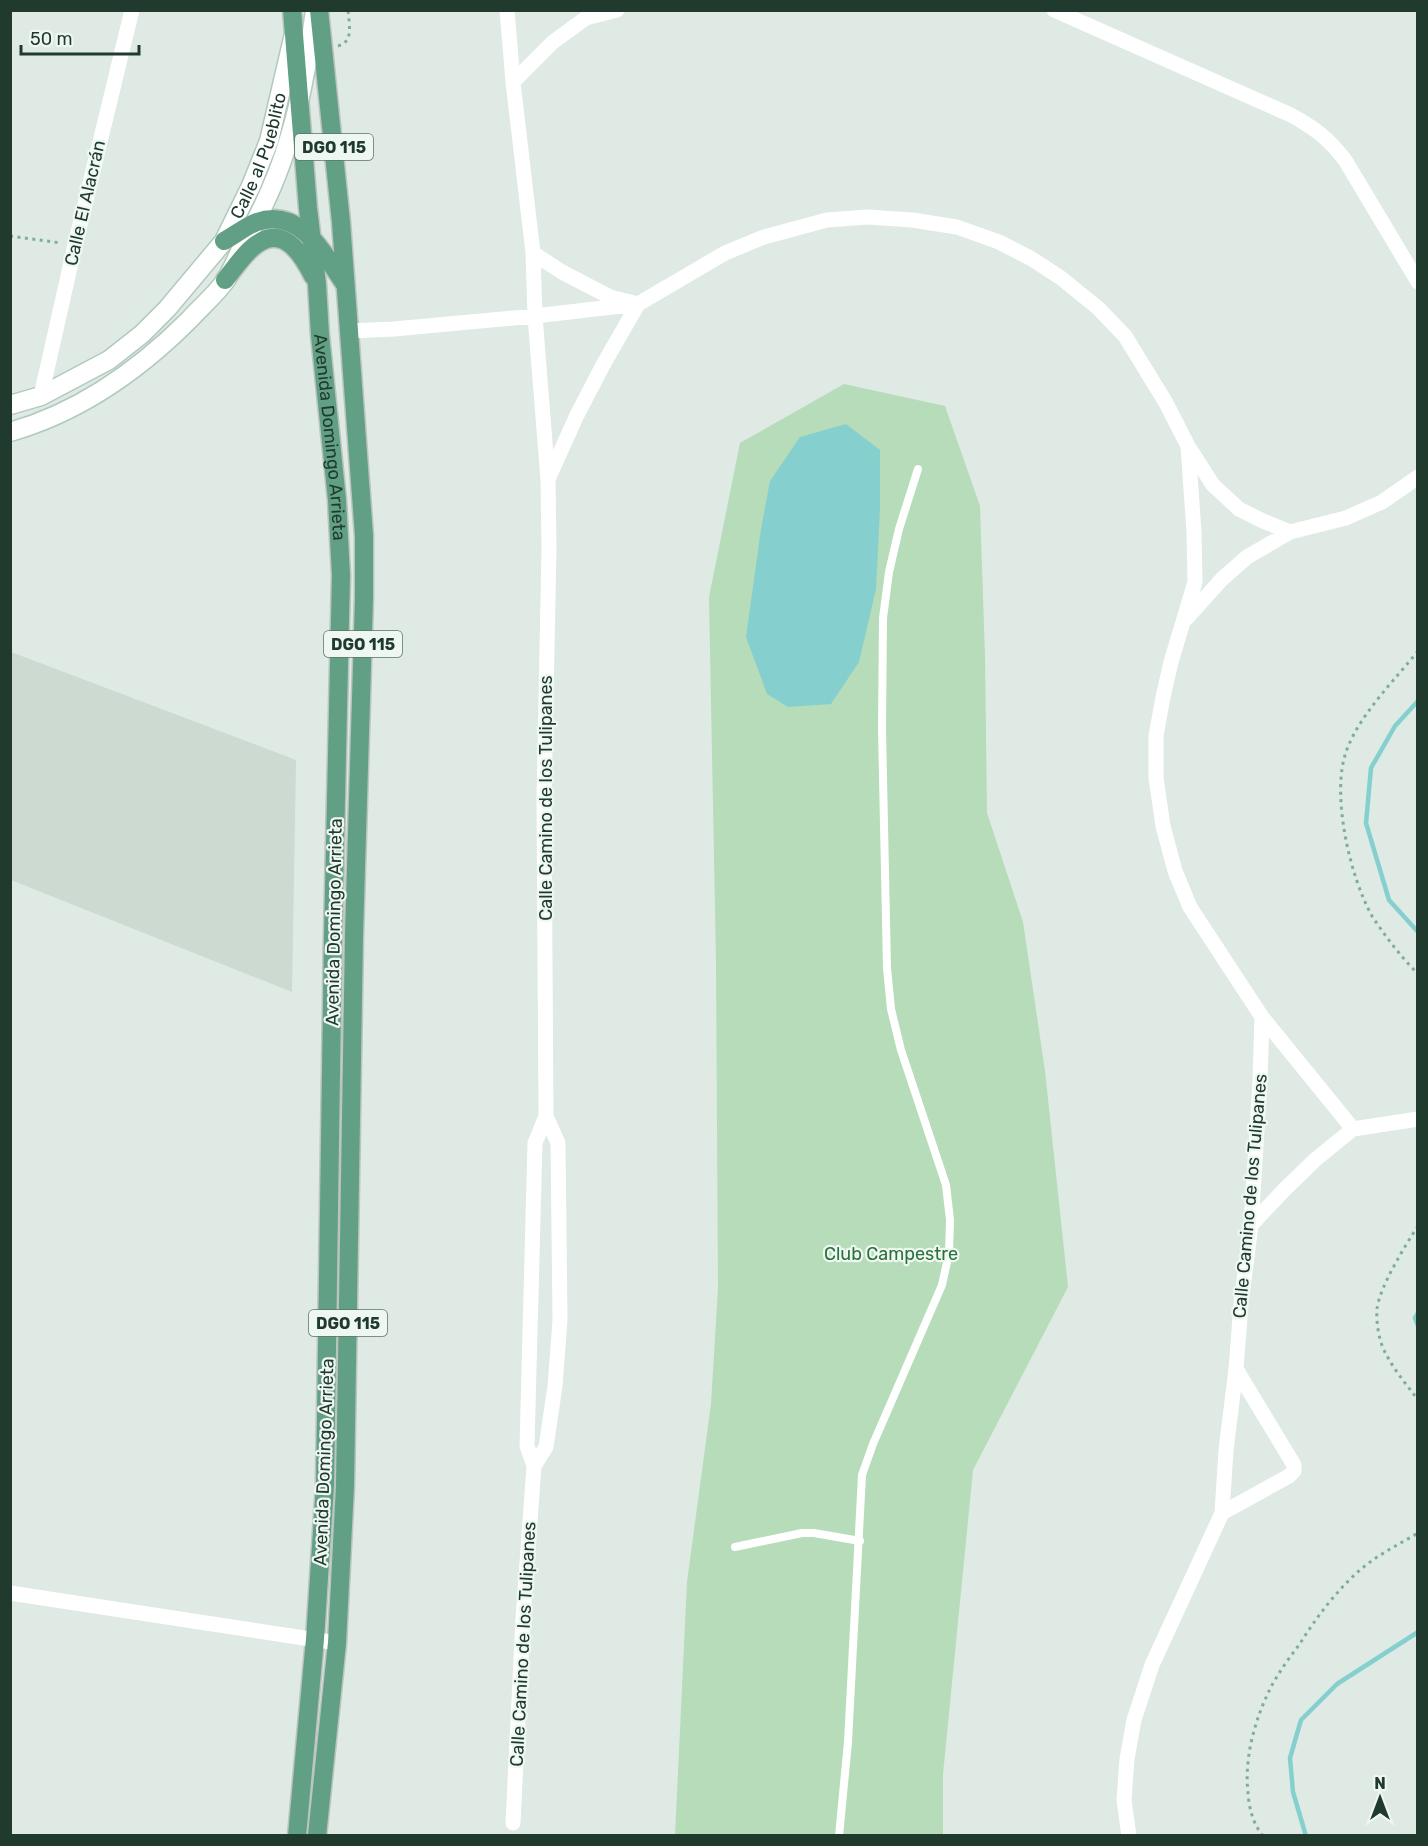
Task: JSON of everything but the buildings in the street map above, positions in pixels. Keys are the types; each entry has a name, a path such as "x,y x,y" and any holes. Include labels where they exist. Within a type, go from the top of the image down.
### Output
{"main road":[{"name":"Avenida Domingo Arrieta","path":"292,10 320,335 337,500 340,575 325,1485 315,1639 297,1836"},
{"name":"Avenida Domingo Arrieta","path":"317,10 331,123 364,536 354,935 345,1486 337,1642 317,1836"},
{"name":"Calle al Pueblito","path":"10,432 66,411 139,366 170,339 225,280 256,223 290,139 317,10"},
{"name":"Calle al Pueblito","path":"10,405 41,396 109,360 142,334 167,309 225,241 269,141 294,34"},
{"path":"225,241 256,223 278,219 288,221 301,228 312,238 345,284"},
{"path":"225,280 251,249 259,242 270,238 285,240 296,247 317,284"},
{"path":"320,335 348,331"},
{"path":"333,935 354,935"},
{"path":"325,1485 345,1486"}],"street":[{"name":"Calle El Alacrán","path":"41,396 132,10"},
{"name":"Calle Camino de los Tulipanes","path":"507,10 532,253 548,480 549,548 544,800 546,1116 535,1143 527,1446 534,1466 523,1618 513,1823"},
{"path":"513,82 553,42 586,18 617,10"},
{"path":"1054,10 1291,115 1315,128 1331,142 1345,160 1418,282"},
{"name":"Calle Camino de los Tulipanes","path":"348,331 535,316 638,304 725,253 799,226 827,220 868,217 912,220 957,227 999,242 1032,258 1061,278 1098,308 1125,336 1166,403 1188,446 1195,582 1169,671 1156,736 1156,778 1163,826 1175,871 1190,907 1262,1017 1251,1225 1226,1450 1222,1513 1152,1665 1134,1720 1126,1759 1124,1800 1129,1836"},
{"path":"532,253 562,272 610,297 638,304"},
{"name":"Calle Camino de los Tulipanes","path":"548,480 577,415 638,304"},
{"path":"1188,446 1213,485 1239,509 1290,531"},
{"path":"1184,621 1222,579 1247,557 1290,531 1346,518 1382,502 1418,477"},
{"path":"1262,1017 1353,1130"},
{"name":"Calle Camino de los Tulipanes","path":"534,1466 546,1447 555,1386 560,1320 558,1143 546,1116"},
{"path":"1251,1225 1316,1159 1353,1130 1418,1119"},
{"path":"1222,1513 1289,1476 1294,1465 1236,1369"},
{"path":"10,1593 337,1642"}],"lane":[{"path":"840,1836 848,1742 862,1475 942,1285 949,1253 950,1220 946,1185 901,1050 891,1009 887,968 882,729 883,618 889,572 899,529 918,469"},
{"path":"735,1547 808,1533 830,1534 860,1541"}],"path":[{"path":"322,51 344,45 348,41 350,30 348,10"},
{"path":"10,236 75,245"},
{"path":"1418,651 1360,725 1346,753 1341,785 1342,823 1371,914 1418,974"},
{"path":"1418,1226 1405,1245 1377,1308 1378,1329 1385,1354 1418,1400"},
{"path":"1263,1836 1249,1808 1247,1780 1249,1753 1260,1711 1272,1685 1339,1591 1361,1569 1418,1533"}],"shaded area":[{"path":"11,652 296,760 292,992 11,880"}],"green space":[{"name":"Club Campestre","path":"844,384 945,406 980,506 987,813 1023,922 1045,1071 1068,1287 973,1470 943,1774 943,1835 675,1836 687,1582 711,1404 718,1288 716,959 709,597 740,443"}],"water":[{"path":"846,424 880,450 876,589 859,662 831,704 788,707 767,694 746,637 770,481 800,437"}],"waterway":[{"path":"1418,701 1395,726 1371,768 1366,823 1389,900 1418,932"},
{"path":"1418,1313 1415,1318 1418,1326"},
{"path":"1306,1836 1293,1792 1290,1758 1301,1720 1337,1684 1418,1632"}]}
